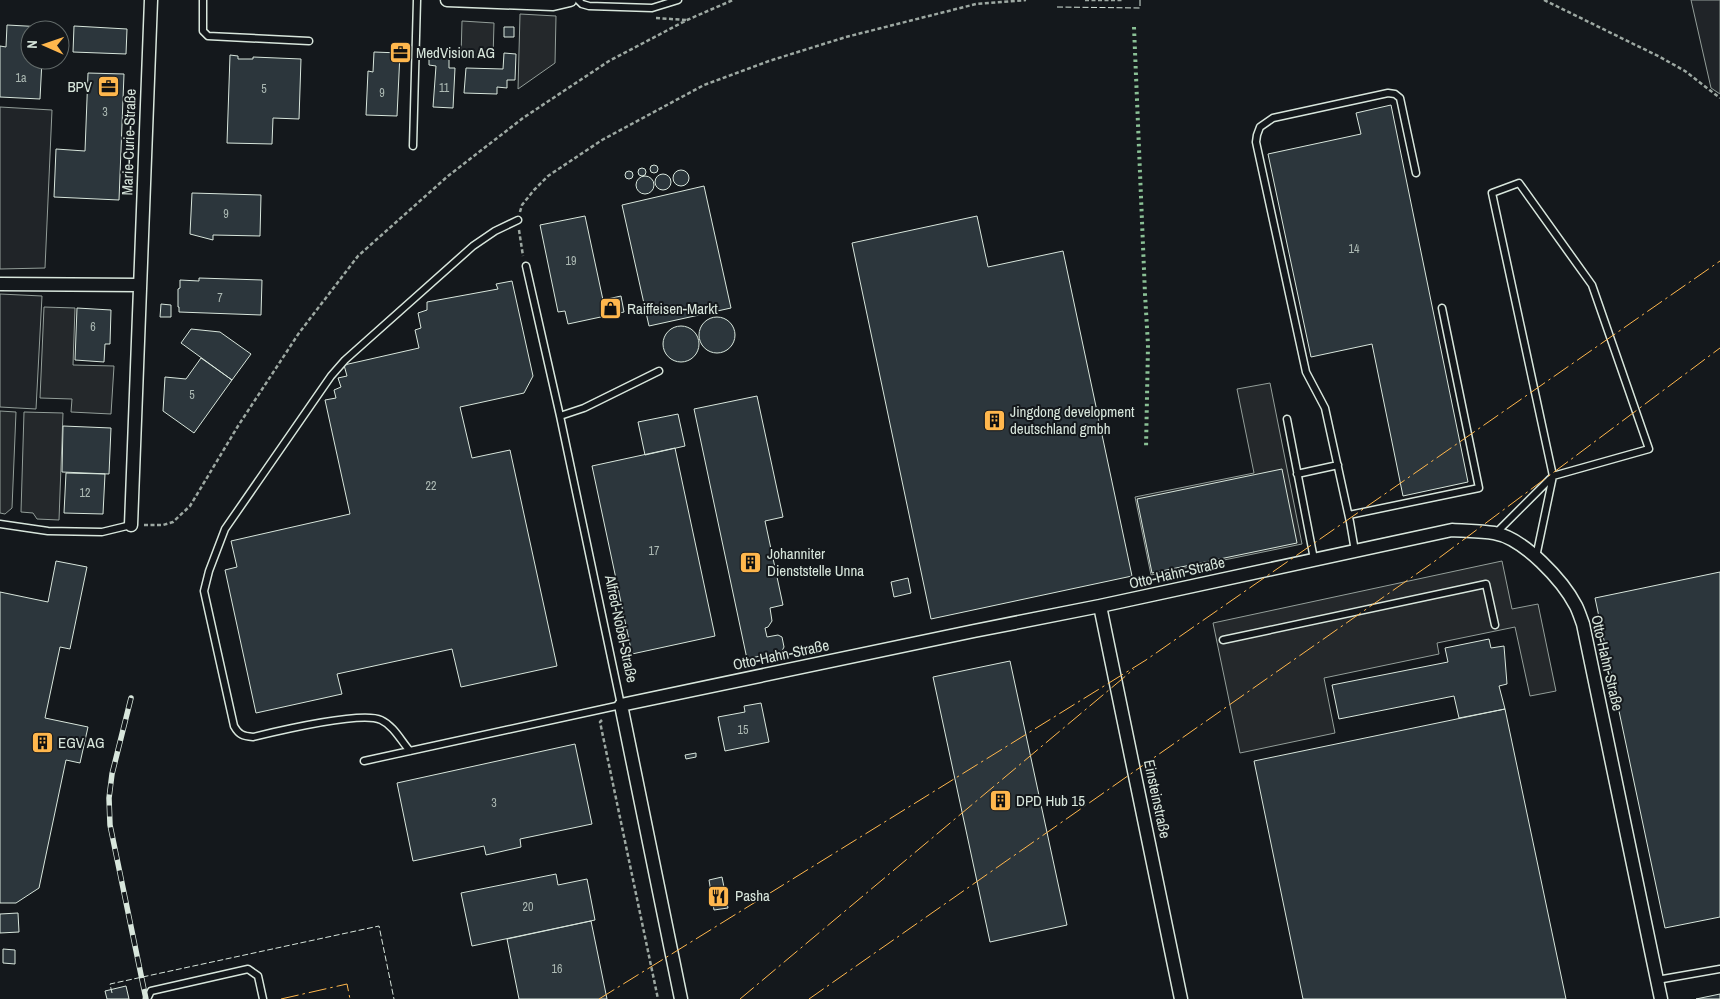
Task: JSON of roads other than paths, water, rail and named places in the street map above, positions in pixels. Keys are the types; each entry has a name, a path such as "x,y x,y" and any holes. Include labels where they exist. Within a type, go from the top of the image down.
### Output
{"street":[{"name":"Marie-Curie-Straße","path":"131,525 151,0"},
{"path":"447,0 553,4 570,0"},
{"path":"0,284 140,285"},
{"name":"Otto-Hahn-Straße","path":"620,705 1100,606 1452,530 1496,533 1512,540 1536,557 1565,588 1577,607 1583,624 1661,999"},
{"name":"Einsteinstraße","path":"1100,606 1181,999"},
{"name":"Alfred-Nobel-Straße","path":"620,705 681,999"}],"lane":[{"path":"203,0 203,31 208,36 310,41"},
{"path":"413,146 417,0"},
{"path":"578,0 582,4 589,6 652,8 678,0"},
{"path":"1355,551 1325,408 1306,372 1256,142 1257,134 1260,127 1266,121 1282,116 1388,93 1395,94 1400,98 1416,173"},
{"path":"1496,533 1553,476 1649,449 1592,285 1519,183 1492,193 1553,476 1536,557"},
{"path":"410,751 390,726 380,719 346,719 253,737 238,734 234,726 204,591 209,571 225,529 331,376 345,360 473,246 495,231 518,220"},
{"name":"Alfred-Nobel-Straße","path":"526,266 560,416 620,705"},
{"path":"1349,516 1479,488 1442,308"},
{"path":"560,416 584,408 659,372"},
{"path":"1287,419 1314,559"},
{"path":"1298,474 1338,465"},
{"path":"0,524 48,531 102,532 131,525"},
{"path":"1223,640 1486,584 1495,625"},
{"name":"Otto-Hahn-Straße","path":"364,761 620,705"},
{"path":"148,999 151,991 248,969 258,976 263,999"},
{"path":"1657,980 1720,969"}],"railway":[{"path":"131,698 112,774 109,798 110,825 146,999"}],"place":[{"name":"MedVision AG","path":"400,53"},
{"name":"BPV","path":"108,87"},
{"name":"Raiffeisen-Markt","path":"611,309"},
{"name":"Jingdong development deutschland gmbh","path":"994,421"},
{"name":"Johanniter Dienststelle Unna","path":"751,563"},
{"name":"EGV AG","path":"42,743"},
{"name":"DPD Hub 15","path":"1000,801"},
{"name":"Pasha","path":"719,896"}]}
